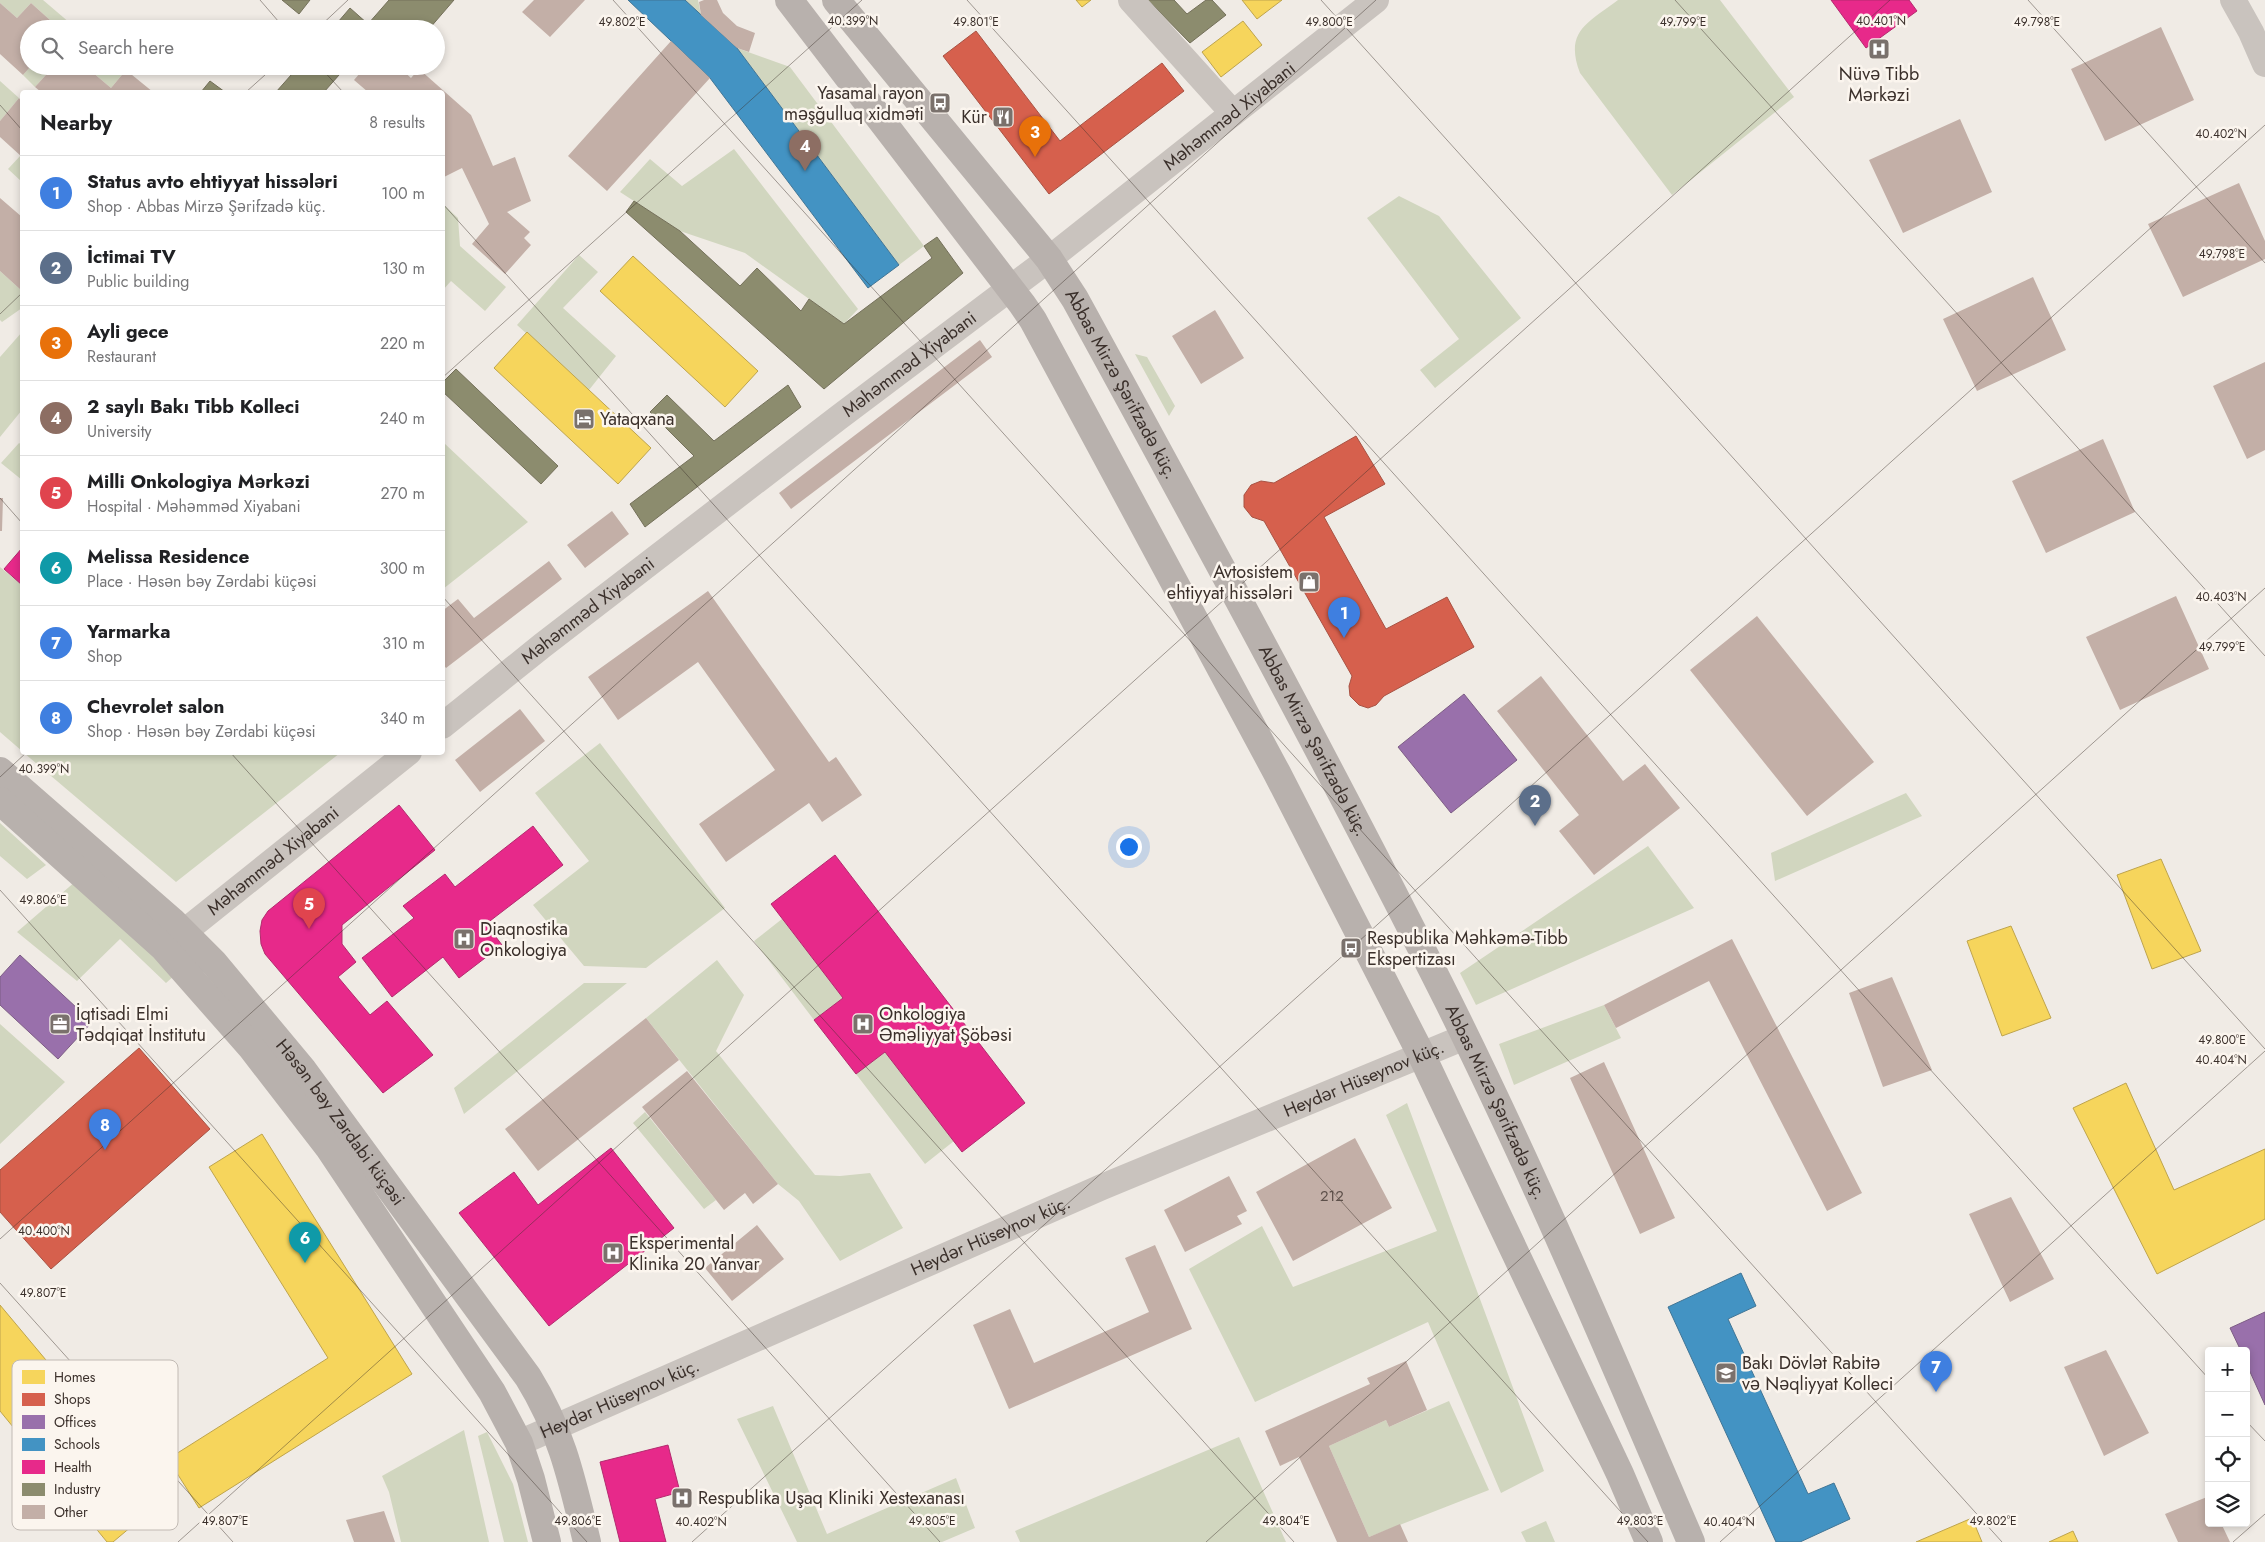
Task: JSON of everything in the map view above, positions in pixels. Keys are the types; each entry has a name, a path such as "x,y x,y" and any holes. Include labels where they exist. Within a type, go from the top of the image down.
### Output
{"main road":[{"path":"789,0 1010,288 1032,320 1277,773 1422,1056 1620,1474 1649,1542"},
{"name":"Abbas Mirzə Şərifzadə küç.","path":"836,0 1049,259 1075,299 1317,748 1465,1037 1575,1271 1692,1542"},
{"name":"Həsən bəy Zərdabi küçəsi","path":"0,771 184,932 233,985 314,1084 528,1377 555,1427 568,1466 587,1542"},
{"name":"Həsən bəy Zərdabi küçəsi","path":"0,801 163,948 252,1047 329,1148 492,1392 519,1443 531,1479 547,1542"},
{"path":"531,1479 568,1466"}],"street":[{"path":"1131,0 1233,113"},
{"name":"Məhəmməd Xiyabani","path":"445,724 756,481 1049,259 1376,0"},
{"path":"2233,0 2251,32 2265,64"},
{"name":"Məhəmməd Xiyabani","path":"184,932 405,755"},
{"name":"Heydər Hüseynov küç.","path":"519,1443 1102,1187 1465,1037"}],"green space":[{"path":"0,0 43,0 66,20 50,20 31,3 17,18 0,3"},
{"path":"685,0 698,0 701,15"},
{"path":"1618,0 1720,0 1794,97 1672,195 1580,73 1576,59 1575,47 1582,29"},
{"path":"737,48 790,67 924,246 899,265"},
{"path":"23,75 46,75 35,87"},
{"path":"96,75 122,75 111,88"},
{"path":"0,81 19,98 0,121"},
{"path":"734,149 858,309 844,324 745,253 680,231 620,192 650,159 682,186"},
{"path":"20,156 20,180 8,169"},
{"path":"1399,196 1439,216 1521,318 1435,388 1420,370 1459,339 1367,218"},
{"path":"445,206 458,218 460,246 506,287 485,311 451,281 445,288"},
{"path":"579,255 598,272 563,308 616,356 589,390 517,325"},
{"path":"0,271 20,289 20,309 2,322 0,320"},
{"path":"20,334 20,412 0,437 0,357"},
{"path":"1135,354 1147,357 1175,406 1169,416"},
{"path":"19,443 20,444 20,478 1,463"},
{"path":"445,444 528,522 445,587"},
{"path":"0,567 20,583 20,749 0,732"},
{"path":"600,743 725,908 646,968 584,966 533,905 589,861 535,793"},
{"path":"26,755 337,755 176,882"},
{"path":"1906,793 1922,816 1775,881 1771,853"},
{"path":"0,823 46,865 27,879 0,856"},
{"path":"1648,846 1694,908 1476,1005 1460,973"},
{"path":"76,881 175,975 166,983 120,939 77,981 17,932"},
{"path":"782,919 843,998 814,1020 754,941"},
{"path":"717,960 744,995 716,1051 815,1175 840,1176 870,1173 903,1228 840,1261 799,1201 778,1184 646,1018"},
{"path":"584,983 627,983 464,1114 454,1088"},
{"path":"1604,1005 1621,1038 1514,1085 1499,1044"},
{"path":"0,1024 65,1082 0,1144"},
{"path":"885,1052 954,1141 925,1164 856,1074"},
{"path":"1407,1103 1544,1471 1501,1493 1428,1322 1255,1402 1189,1269 1262,1226 1293,1287 1437,1231 1386,1115"},
{"path":"645,1112 716,1200 704,1209 633,1123"},
{"path":"1449,1401 1489,1490 1369,1537 1329,1446 1386,1420 1389,1427"},
{"path":"773,1406 827,1534 956,1478 975,1528 942,1542 797,1542 737,1419"},
{"path":"464,1430 489,1542 401,1542 389,1492 382,1476"},
{"path":"487,1432 513,1484 528,1542 504,1542 478,1436"},
{"path":"1239,1437 1286,1542 1020,1542 1015,1531"},
{"path":"1546,1521 1555,1542 1526,1542 1521,1532"}],"building: Homes":[{"path":"1076,0 1091,0 1082,7"},
{"path":"1242,0 1282,0 1257,19"},
{"path":"1243,21 1262,45 1221,77 1202,52"},
{"name":"Yataqxana","path":"633,256 758,371 725,407 600,291"},
{"name":"Yataqxana","path":"527,332 651,448 618,484 494,368"},
{"path":"2161,859 2201,951 2152,969 2117,875"},
{"path":"2011,926 2051,1018 2002,1036 1967,941"},
{"path":"2126,1083 2174,1190 2265,1149 2265,1219 2157,1274 2073,1108"},
{"path":"262,1134 412,1374 199,1508 178,1475 178,1453 328,1358 209,1167"},
{"path":"0,1305 46,1360 12,1360 12,1426 0,1411"},
{"path":"1972,1518 1982,1542 1916,1542"},
{"path":"97,1530 127,1530 113,1542 107,1542"},
{"path":"2073,1531 2078,1542 2049,1542"}],"building: Shops":[{"path":"976,31 1060,141 1162,63 1184,91 1049,194 943,56"},
{"path":"1356,436 1385,484 1324,517 1386,629 1447,597 1474,647 1384,696 1376,705 1368,708 1359,705 1350,696 1349,686 1352,676 1264,521 1252,517 1244,507 1244,495 1251,485 1261,481 1274,483"},
{"path":"139,1048 210,1129 51,1269 0,1212 0,1170"}],"building: Offices":[{"path":"1464,694 1517,760 1451,813 1398,747"},
{"path":"20,955 92,1022 58,1059 0,1005 0,977"},
{"path":"2265,1312 2265,1405 2250,1372 2250,1347 2239,1347 2230,1328"}],"building: Schools":[{"path":"628,0 685,0 737,48 899,265 868,288 710,78"},
{"name":"Bakı Dövlət Rabitə və Nəqliyyat Kolleci","path":"1741,1273 1756,1306 1728,1319 1808,1494 1834,1483 1850,1519 1800,1542 1776,1542 1668,1307"}],"building: Health":[{"path":"1831,0 1909,0 1917,11 1866,48"},
{"path":"20,550 20,583 4,569"},
{"path":"399,805 435,850 342,925 342,944 356,962 338,977 370,1015 387,1001 433,1055 383,1093 265,954 261,944 260,931 262,920 268,911"},
{"path":"533,826 563,865 486,924 502,945 459,978 443,957 392,997 362,958 414,918 403,906 445,874 455,887"},
{"path":"835,855 1025,1103 962,1152 885,1052 856,1074 814,1020 843,998 771,904"},
{"path":"611,1148 674,1228 549,1326 459,1213 514,1172 538,1205"},
{"path":"668,1445 680,1492 655,1499 666,1542 620,1542 600,1462"}],"building: Industry":[{"path":"282,0 310,0 299,14"},
{"path":"389,0 454,0 437,20 372,20"},
{"path":"1148,0 1174,0 1187,14 1206,0 1212,0 1226,15 1190,43"},
{"path":"350,8 364,20 340,20"},
{"path":"291,75 339,75 326,90 278,90"},
{"path":"210,81 222,90 203,90"},
{"path":"634,201 680,231 740,286 757,268 801,311 809,299 844,324 932,258 924,246 937,237 963,273 824,389 626,212"},
{"path":"456,369 558,466 541,484 445,394 445,380"},
{"path":"788,385 801,407 645,527 630,504 694,456 650,412 667,395 714,441"}],"building: Other":[{"path":"534,0 585,0 550,37 522,12"},
{"path":"717,0 723,13 737,26 755,33 749,52 737,48 701,15 699,2"},
{"path":"0,3 17,18 31,3 50,20 20,20 20,72 0,54"},
{"path":"2161,27 2194,100 2105,141 2071,69"},
{"path":"671,41 710,78 607,191 568,156"},
{"path":"46,75 96,75 111,88 122,75 132,75 151,90 39,90 35,87"},
{"path":"358,75 408,75 411,78 414,75 426,75 443,90 366,90 354,80"},
{"path":"445,92 471,115 493,166 515,157 531,201 507,212 530,232 524,238 531,245 505,274 472,244 489,224 462,168 445,176"},
{"path":"19,98 20,155 0,137 0,121"},
{"path":"1960,119 1992,192 1903,233 1869,160"},
{"path":"2239,183 2265,241 2265,259 2183,297 2148,224"},
{"path":"0,198 20,215 20,289 0,271"},
{"path":"2033,277 2066,350 1977,391 1943,319"},
{"path":"1215,310 1244,358 1201,384 1172,336"},
{"path":"980,340 992,357 791,509 779,493"},
{"path":"2265,362 2265,450 2247,459 2213,386"},
{"path":"2103,439 2135,512 2046,553 2012,481"},
{"path":"0,498 3,498 2,531 0,531"},
{"path":"612,511 629,534 585,568 567,545"},
{"path":"549,561 562,579 446,668 445,609 458,599 474,618"},
{"path":"708,591 829,762 836,757 862,795 822,822 809,803 726,862 699,824 775,770 698,662 618,720 588,677"},
{"path":"2176,596 2209,669 2120,710 2086,637"},
{"path":"1757,616 1874,762 1807,816 1690,670"},
{"path":"1541,676 1623,781 1645,764 1680,808 1594,875 1559,831 1579,815 1497,711"},
{"path":"520,709 545,741 480,792 455,760"},
{"path":"1732,939 1862,1193 1827,1211 1709,981 1616,1028 1604,1005"},
{"path":"1892,977 1932,1070 1883,1087 1849,993"},
{"path":"646,1018 679,1060 538,1171 505,1129"},
{"path":"1604,1062 1675,1218 1640,1234 1570,1078"},
{"path":"687,1071 778,1184 753,1204 745,1193 724,1210 642,1107"},
{"path":"1355,1138 1392,1208 1293,1261 1256,1192"},
{"path":"1229,1176 1247,1211 1237,1216 1242,1224 1185,1252 1164,1210"},
{"path":"2011,1197 2054,1279 2010,1302 1969,1214"},
{"path":"757,1225 784,1259 732,1301 705,1268"},
{"path":"1155,1245 1192,1329 1009,1409 973,1325 1010,1309 1034,1363 1149,1312 1125,1258"},
{"path":"2106,1350 2149,1433 2104,1456 2064,1367"},
{"path":"1406,1361 1427,1410 1389,1427 1386,1420 1329,1446 1369,1537 1400,1524 1408,1542 1337,1542 1299,1457 1280,1466 1265,1431 1370,1384 1367,1378"},
{"path":"2205,1498 2205,1527 2223,1527 2230,1542 2178,1542 2165,1514"},
{"path":"384,1511 395,1542 354,1542 346,1520"}],"place":[{"name":"Nüvə Tibb Mərkəzi","path":"1879,49"},
{"name":"Yasamal rayon məşğulluq xidməti","path":"940,103"},
{"name":"Kür","path":"1003,117"},
{"name":"Ayli gece","path":"1035,157"},
{"name":"2 saylı Bakı Tibb Kolleci","path":"805,171"},
{"name":"Yataqxana","path":"584,419"},
{"name":"Avtosistem ehtiyyat hissələri","path":"1309,582"},
{"name":"Status avto ehtiyyat hissələri","path":"1344,638"},
{"name":"İctimai TV","path":"1535,826"},
{"name":"Milli Onkologiya Mərkəzi","path":"309,929"},
{"name":"Diaqnostika Onkologiya","path":"464,939"},
{"name":"Respublika Məhkəmə-Tibb Ekspertizası","path":"1351,948"},
{"name":"İqtisadi Elmi Tədqiqat İnstitutu","path":"60,1024"},
{"name":"Onkologiya Əməliyyat Şöbəsi","path":"863,1024"},
{"name":"Chevrolet salon","path":"105,1150"},
{"name":"Eksperimental Klinika 20 Yanvar","path":"613,1253"},
{"name":"Melissa Residence","path":"305,1263"},
{"name":"Bakı Dövlət Rabitə və Nəqliyyat Kolleci","path":"1726,1373"},
{"name":"Yarmarka","path":"1936,1392"},
{"name":"Respublika Uşaq Kliniki Xestexanası","path":"682,1498"}]}
